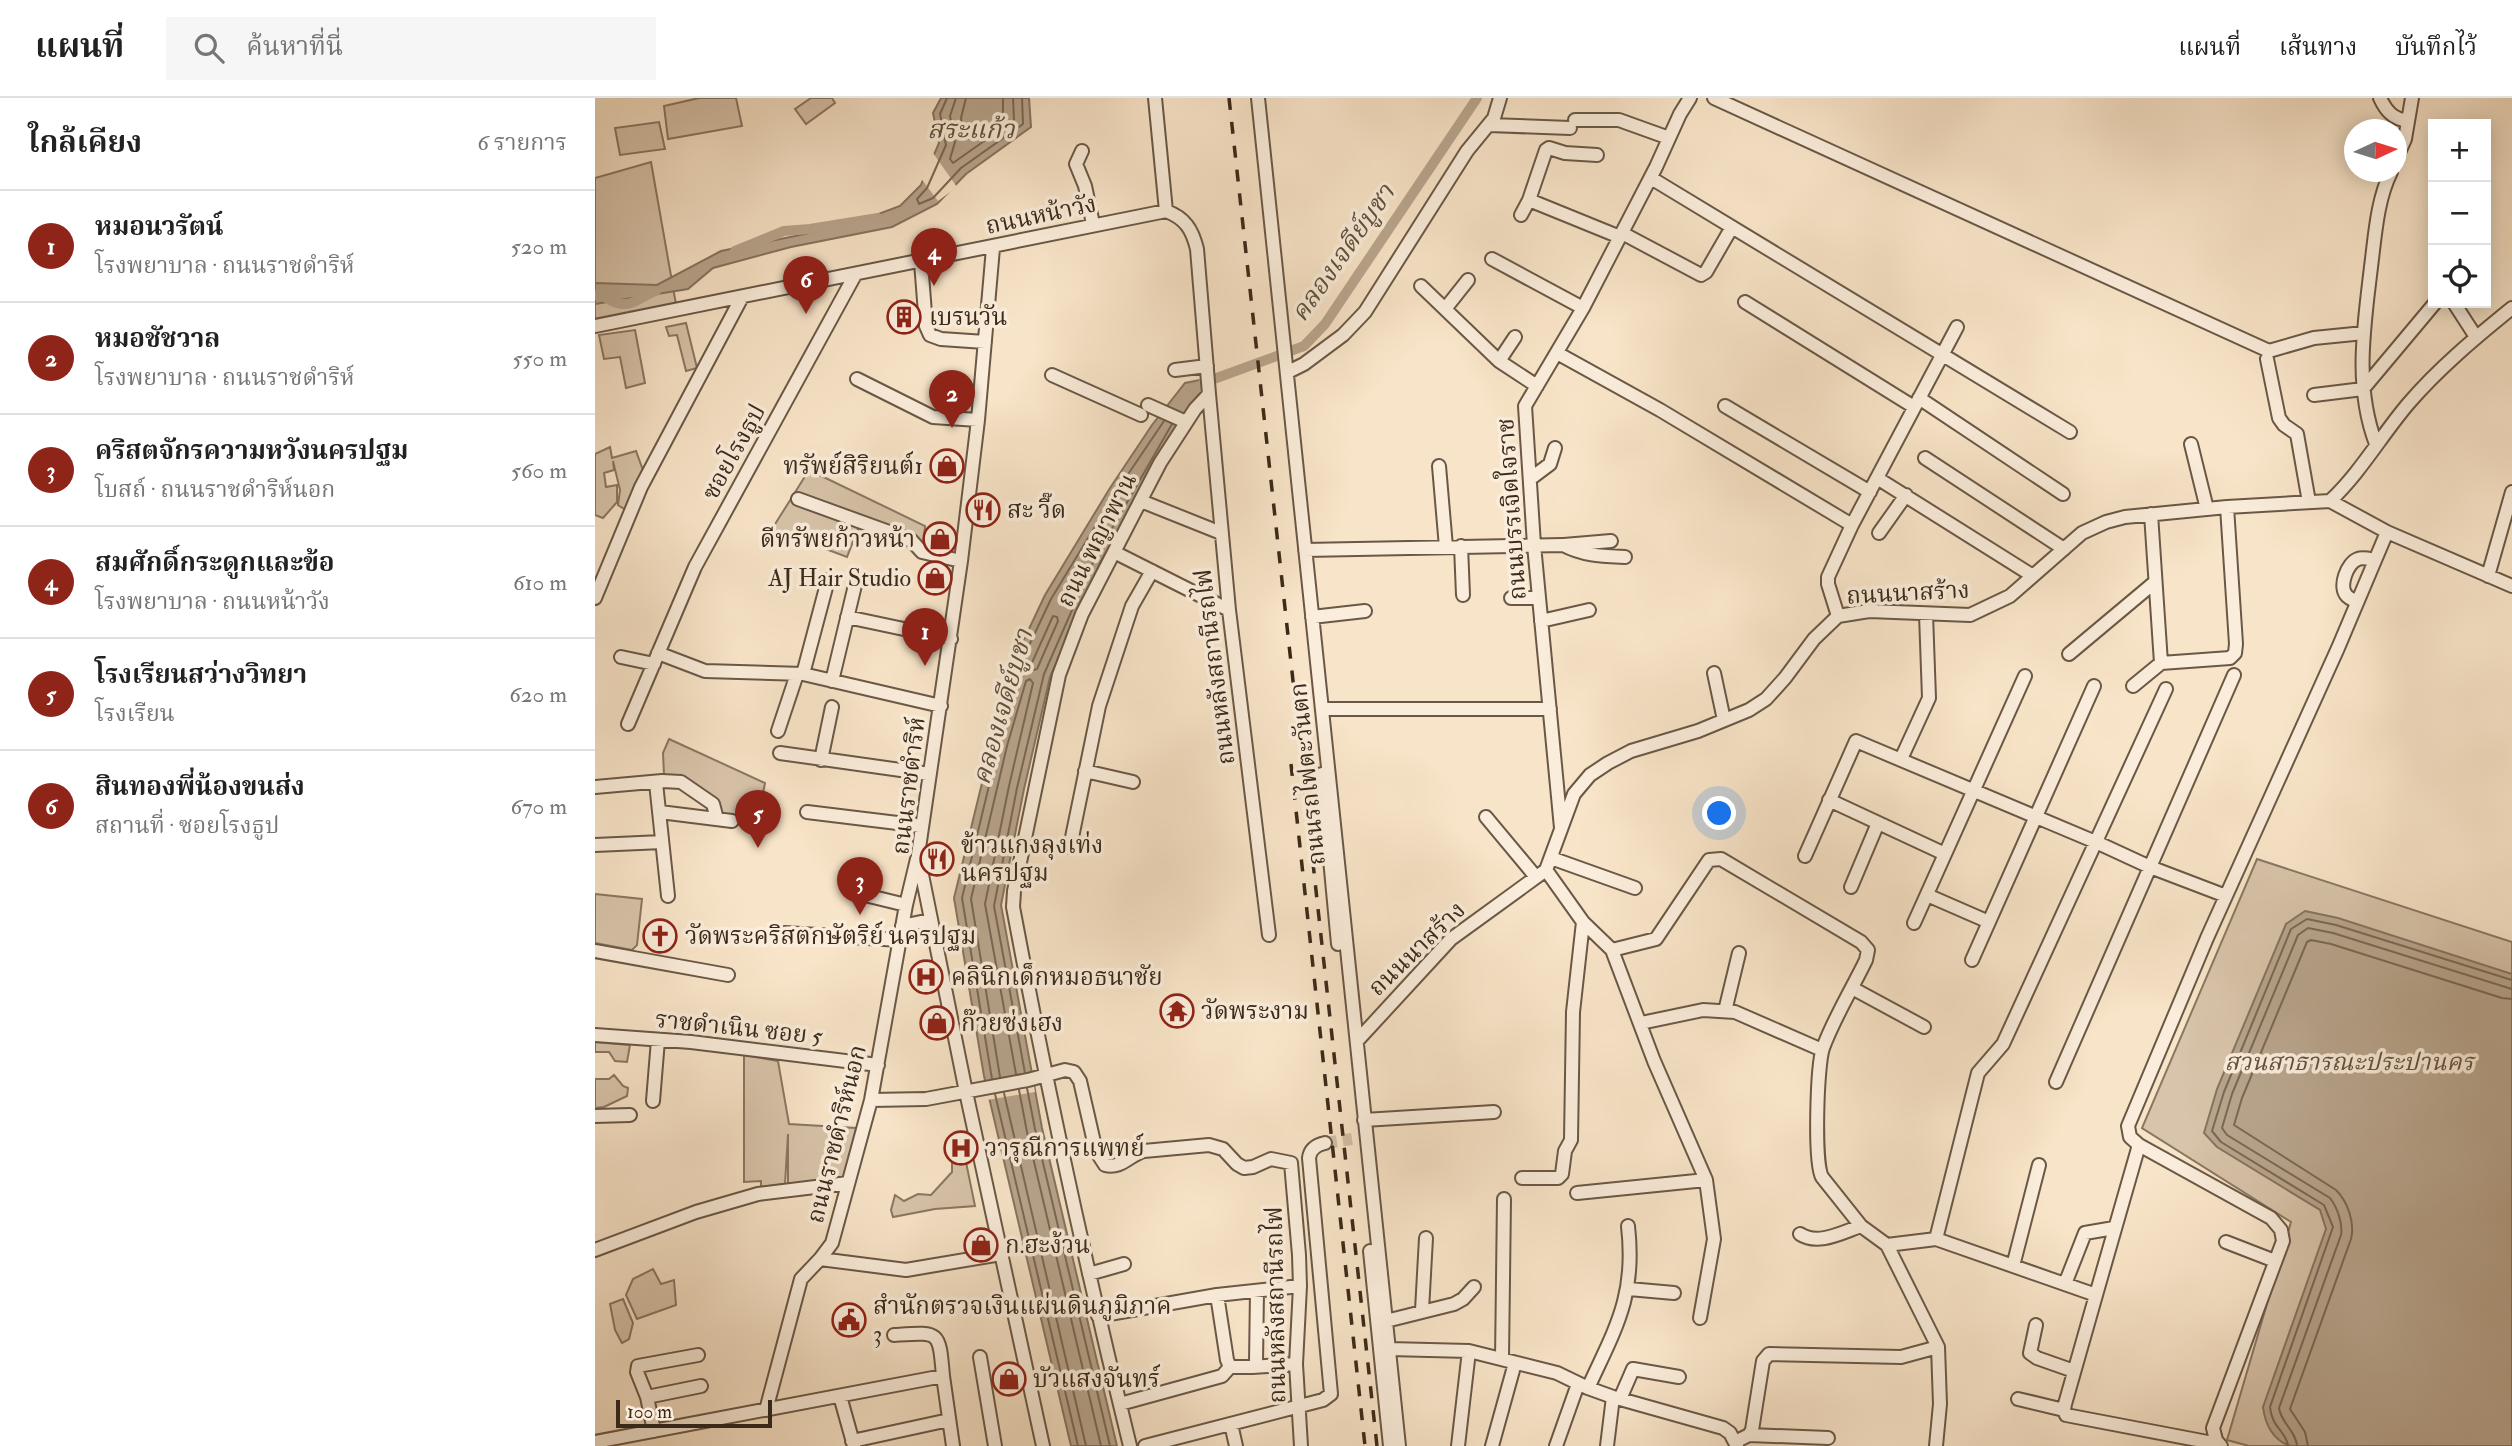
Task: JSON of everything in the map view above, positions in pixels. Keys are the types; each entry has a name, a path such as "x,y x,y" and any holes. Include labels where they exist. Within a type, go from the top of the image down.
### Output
{"street":[{"path":"1155,98 1166,211 1179,216 1193,234 1197,249 1209,392"},
{"name":"ถนนรถไฟตะวันตก","path":"1258,98 1399,1446"},
{"path":"1286,359 1304,364 1343,335 1365,312 1467,151 1494,118 1500,98"},
{"name":"ถนนบรรเจิดใจราช","path":"1561,832 1534,545 1525,410 1583,308 1690,98"},
{"path":"1714,98 2269,351 2314,338 2364,333"},
{"path":"2380,98 2397,119"},
{"path":"2407,121 2412,98"},
{"path":"1489,125 1572,124 1619,120 1669,138"},
{"path":"1521,215 1546,150 1549,148 1565,153 1597,155"},
{"path":"1082,151 1076,164 1085,186 1093,224"},
{"path":"1651,178 2070,432"},
{"path":"2376,444 2366,413 2363,389 2364,333 2376,225 2386,182"},
{"path":"1528,200 1621,235 1702,275 1732,227"},
{"name":"ถนนหน้าวัง","path":"595,326 993,248 1093,224 1166,211"},
{"name":"ถนนราชดำริห์","path":"993,248 978,420 961,561 918,855 966,1092 1044,1446"},
{"path":"1492,259 1583,308"},
{"path":"921,262 926,326 930,335 941,340 985,342"},
{"name":"ซอยโรงธูป","path":"628,724 695,567 855,275"},
{"path":"1445,309 1468,280"},
{"path":"1421,286 1499,361 1537,386"},
{"path":"595,598 641,487 742,297"},
{"path":"1745,302 2063,494"},
{"path":"2314,395 2363,389 2431,308"},
{"path":"2457,308 2476,337"},
{"path":"2330,502 2438,370 2512,308"},
{"path":"1838,616 1828,577 1852,525 1957,327"},
{"path":"1499,361 1515,337"},
{"path":"1557,353 1661,410 1852,525"},
{"path":"2267,359 2279,418 2297,434 2309,502"},
{"path":"1175,370 1207,369"},
{"path":"1052,375 1182,421"},
{"path":"857,379 933,417 978,420"},
{"name":"ถนน พญาพาน","path":"1130,1446 1045,1077 1013,908 1014,891 1059,675 1082,614 1182,421 1209,392"},
{"name":"ถนนหลังสถานีรถไฟ","path":"1209,392 1229,610 1269,935"},
{"path":"1725,406 1796,441 1870,492"},
{"path":"2191,444 2207,509"},
{"path":"1529,479 1550,464 1555,448"},
{"path":"1925,458 2064,549"},
{"path":"1440,466 1446,547"},
{"path":"1877,478 2033,576"},
{"path":"2489,576 2512,492"},
{"path":"1879,534 1906,495"},
{"path":"797,499 911,540 922,552 961,561"},
{"path":"1141,501 1221,533"},
{"name":"ถนนนาสร้าง","path":"1357,1041 1451,939 1544,868 1561,832 1574,794 1590,775 1631,751 1698,730 1749,710 1766,699 1814,639 1838,616 1869,611 1970,615 2010,596 2082,533 2106,522 2151,514 2309,502 2330,502 2387,532 2512,586"},
{"path":"2133,686 2161,663 2229,658 2235,653 2227,507"},
{"path":"2151,514 2161,663"},
{"path":"2220,1445 2213,1428 2283,1241 2281,1230 2271,1219 2139,1144 2130,1137 2128,1126 2387,532"},
{"path":"1305,550 1563,545 1611,541"},
{"path":"1563,545 1593,556 1625,557"},
{"path":"1461,547 1463,595"},
{"path":"1114,552 1229,610"},
{"path":"2357,602 2344,590 2349,568 2360,558 2375,560"},
{"path":"1070,847 1099,706 1121,634 1132,606 1152,571"},
{"path":"778,731 800,674 828,580"},
{"path":"832,681 856,581"},
{"path":"2069,654 2155,582"},
{"path":"1511,598 1539,598"},
{"path":"1541,621 1589,610"},
{"path":"1312,617 1364,611"},
{"path":"1901,759 1929,698 1926,614"},
{"path":"847,617 951,639"},
{"path":"621,657 656,658 710,671 800,674 940,706"},
{"path":"1714,673 1724,720"},
{"path":"2056,1082 2234,675"},
{"path":"1914,923 2025,676"},
{"path":"1972,960 2094,686"},
{"path":"1936,1239 1978,1073 2003,1044 2098,843 2166,689"},
{"path":"821,760 832,707"},
{"path":"1322,709 1550,709"},
{"path":"1324,728 1322,786 1355,1138 1390,1446"},
{"path":"1805,856 1856,741 2150,867 2226,896"},
{"path":"780,753 929,774"},
{"path":"1085,771 1133,782"},
{"path":"595,787 681,782 713,804 717,820"},
{"path":"656,783 668,897"},
{"path":"1829,800 1945,854"},
{"path":"660,812 732,821"},
{"path":"807,812 922,826"},
{"path":"1486,817 1544,868 1583,922 1612,950 1654,1061 1706,1180 1714,1239 1700,1318"},
{"path":"1851,887 1878,823"},
{"path":"595,845 662,842"},
{"name":"ถนนราชดำริห์นอก","path":"767,1410 801,1279 832,1243 871,1100 906,905 918,855"},
{"path":"1612,950 1655,939 1709,860 1721,859 1861,942 1868,950 1866,960 1822,1050 1816,1127 1818,1168 1822,1177 1861,1226 1887,1245 1938,1347 1940,1404 1936,1446"},
{"path":"1544,868 1635,888"},
{"path":"865,895 906,905"},
{"path":"1927,895 1989,922"},
{"path":"902,926 930,920"},
{"path":"1522,1178 1558,1178 1562,1174 1565,1151 1571,1140 1573,1012 1583,922"},
{"path":"785,933 900,940"},
{"path":"595,951 728,975"},
{"path":"1725,1011 1739,953"},
{"path":"1852,988 1924,1027"},
{"path":"1641,1023 1703,1010 1735,1012 1822,1050"},
{"name":"ราชดำเนิน ซอย 5","path":"595,1035 878,1065"},
{"path":"653,1101 657,1040"},
{"name":"ถนนหลังสถานีรถไฟ","path":"1045,1077 1065,1070 1074,1072 1080,1081 1096,1151 1105,1165 1119,1165 1145,1151 1209,1145 1223,1149 1244,1168 1271,1159 1291,1163 1300,1286 1296,1364 1301,1446"},
{"path":"871,1100 926,1099 1045,1077"},
{"path":"1364,1120 1494,1112"},
{"path":"595,1116 630,1115"},
{"path":"1145,1446 1323,1400 1331,1394 1309,1158 1314,1147 1325,1143"},
{"path":"2064,1410 2139,1144"},
{"path":"2013,1266 2039,1165"},
{"path":"1577,1193 1706,1180"},
{"path":"595,1250 696,1212 758,1194 848,1183"},
{"path":"1492,1446 1509,1361 1504,1199"},
{"path":"1556,1446 1583,1386 1624,1310 1629,1289 1631,1248 1628,1226"},
{"path":"1800,1234 1812,1240 1821,1239 1861,1226"},
{"path":"2065,1284 2085,1233 2115,1228"},
{"path":"1422,1310 1426,1238"},
{"path":"1887,1245 1936,1239 2096,1295"},
{"path":"2226,1242 2275,1261"},
{"path":"820,1259 907,1270 1001,1254"},
{"path":"1089,1274 1123,1264"},
{"path":"1098,1316 1217,1295 1300,1286"},
{"path":"1386,1321 1454,1304 1463,1299 1473,1287"},
{"path":"1629,1289 1674,1293"},
{"path":"1252,1367 1256,1363 1257,1291"},
{"path":"1217,1295 1230,1367"},
{"path":"2036,1325 2030,1353 2074,1371"},
{"path":"894,1335 926,1333 936,1337 940,1344 953,1446"},
{"path":"1749,1435 1763,1361 1769,1354 1901,1357 1938,1347"},
{"path":"1389,1349 1469,1351 1557,1373 1617,1398 1723,1428 1730,1433 1736,1444 1749,1435 1828,1438"},
{"path":"1458,1446 1469,1351"},
{"path":"654,1431 647,1397 637,1372 638,1366 698,1355"},
{"path":"980,1357 995,1446"},
{"path":"1120,1404 1222,1376 1230,1367 1296,1364"},
{"path":"1607,1446 1617,1398 1633,1369 1679,1377"},
{"path":"595,1442 943,1376"},
{"path":"647,1397 701,1386"},
{"path":"840,1396 853,1443 949,1420"},
{"path":"2018,1399 2064,1410 2067,1415 2220,1445"},
{"path":"1231,1424 1236,1446"}],"green space":[{"path":"699,98 736,98 742,126 668,139 664,106"},
{"path":"811,98 832,98 835,103 806,124 795,109"},
{"path":"659,122 665,149 620,155 615,128"},
{"path":"651,162 677,310 595,327 595,178"},
{"path":"686,323 697,368 686,371 677,335 669,336 666,327"},
{"path":"635,330 645,383 626,388 620,357 604,359 599,335"},
{"path":"610,447 612,458 636,451 644,473 627,511 618,505 620,490 613,461 614,470 604,473 606,487 617,485 617,502 603,518 595,515 595,454"},
{"path":"809,470 925,526 923,549 862,519 847,557 772,529"},
{"path":"669,739 765,783 757,823 721,816 664,775 663,753"},
{"name":"สวนสาธารณะประปานคร","path":"2257,859 2512,942 2512,1446 2249,1446 2227,1440 2291,1222 2142,1128"},
{"path":"595,894 642,899 637,945 632,950 595,943"},
{"path":"595,1042 630,1045 627,1062 615,1061 609,1052 595,1052"},
{"path":"744,1055 778,1061 789,1124 856,1128 844,1179 788,1184 788,1134 785,1184 761,1187 761,1181 744,1182"},
{"path":"614,1075 628,1088 627,1096 604,1107 595,1108 595,1079 609,1079"},
{"path":"960,1158 966,1162 975,1206 935,1209 893,1217 891,1210 895,1195 904,1201 918,1194 931,1195 952,1172 952,1159"},
{"path":"653,1269 661,1284 674,1280 676,1305 637,1319 626,1295 633,1279"},
{"path":"623,1299 633,1323 629,1339 622,1343 615,1330 610,1304"}],"water":[{"name":"สระแก้ว","path":"941,98 1029,98 1031,127 966,174 937,204 892,227 791,247 713,268 688,289 595,304 595,283 657,285 721,251 849,225 900,206 921,185 939,143 933,113"},
{"path":"1205,379 1205,391 1172,436 1100,563 1050,677 1001,905 1042,1128 1117,1446 1071,1446 984,1076 954,898 992,742 1018,652 1045,595 1152,425 1185,383"},
{"name":"สวนสาธารณะประปานคร","path":"2305,911 2338,918 2512,974 2512,1446 2291,1446 2275,1436 2266,1420 2263,1407 2326,1229 2320,1210 2217,1147 2204,1133 2217,1089 2286,924"}],"pier":[{"path":"933,153 957,187 938,201 920,177"},
{"path":"1032,1075 1035,1092 987,1100 984,1083"}],"waterway":[{"name":"คลองเจดีย์บูชา","path":"1203,383 1304,346 1325,324 1477,98"},
{"path":"735,251 784,231 878,218"},
{"path":"595,295 628,304 656,291"}],"tunnel":[{"path":"1325,1143 1352,1139"}],"railway":[{"path":"1229,98 1377,1446"},
{"path":"1291,764 1365,1446"}],"place":[{"name":"สมศักดิ์กระดูกและข้อ","path":"934,286"},
{"name":"สินทองพี่น้องขนส่ง","path":"806,314"},
{"name":"เบรนวัน","path":"904,317"},
{"name":"หมอชัชวาล","path":"952,428"},
{"name":"ทรัพย์สิริยนต์1","path":"947,466"},
{"name":"สะ วี๊ด","path":"983,510"},
{"name":"ดีทรัพยก้าวหน้า","path":"940,539"},
{"name":"AJ Hair Studio","path":"935,578"},
{"name":"หมอนวรัตน์","path":"925,666"},
{"name":"โรงเรียนสว่างวิทยา","path":"758,848"},
{"name":"ข้าวแกงลุงเท่ง นครปฐม","path":"937,859"},
{"name":"คริสตจักรความหวังนครปฐม","path":"860,915"},
{"name":"วัดพระคริสตกษัตริย์ นครปฐม","path":"660,936"},
{"name":"คลินิกเด็กหมอธนาชัย","path":"926,977"},
{"name":"วัดพระงาม","path":"1177,1011"},
{"name":"ก๊วยซ่งเฮง","path":"937,1023"},
{"name":"วารุณีการแพทย์","path":"961,1148"},
{"name":"ก.ฮะง้วน","path":"981,1245"},
{"name":"สำนักตรวจเงินแผ่นดินภูมิภาค 3","path":"849,1320"},
{"name":"บัวแสงจันทร์","path":"1009,1379"}]}
